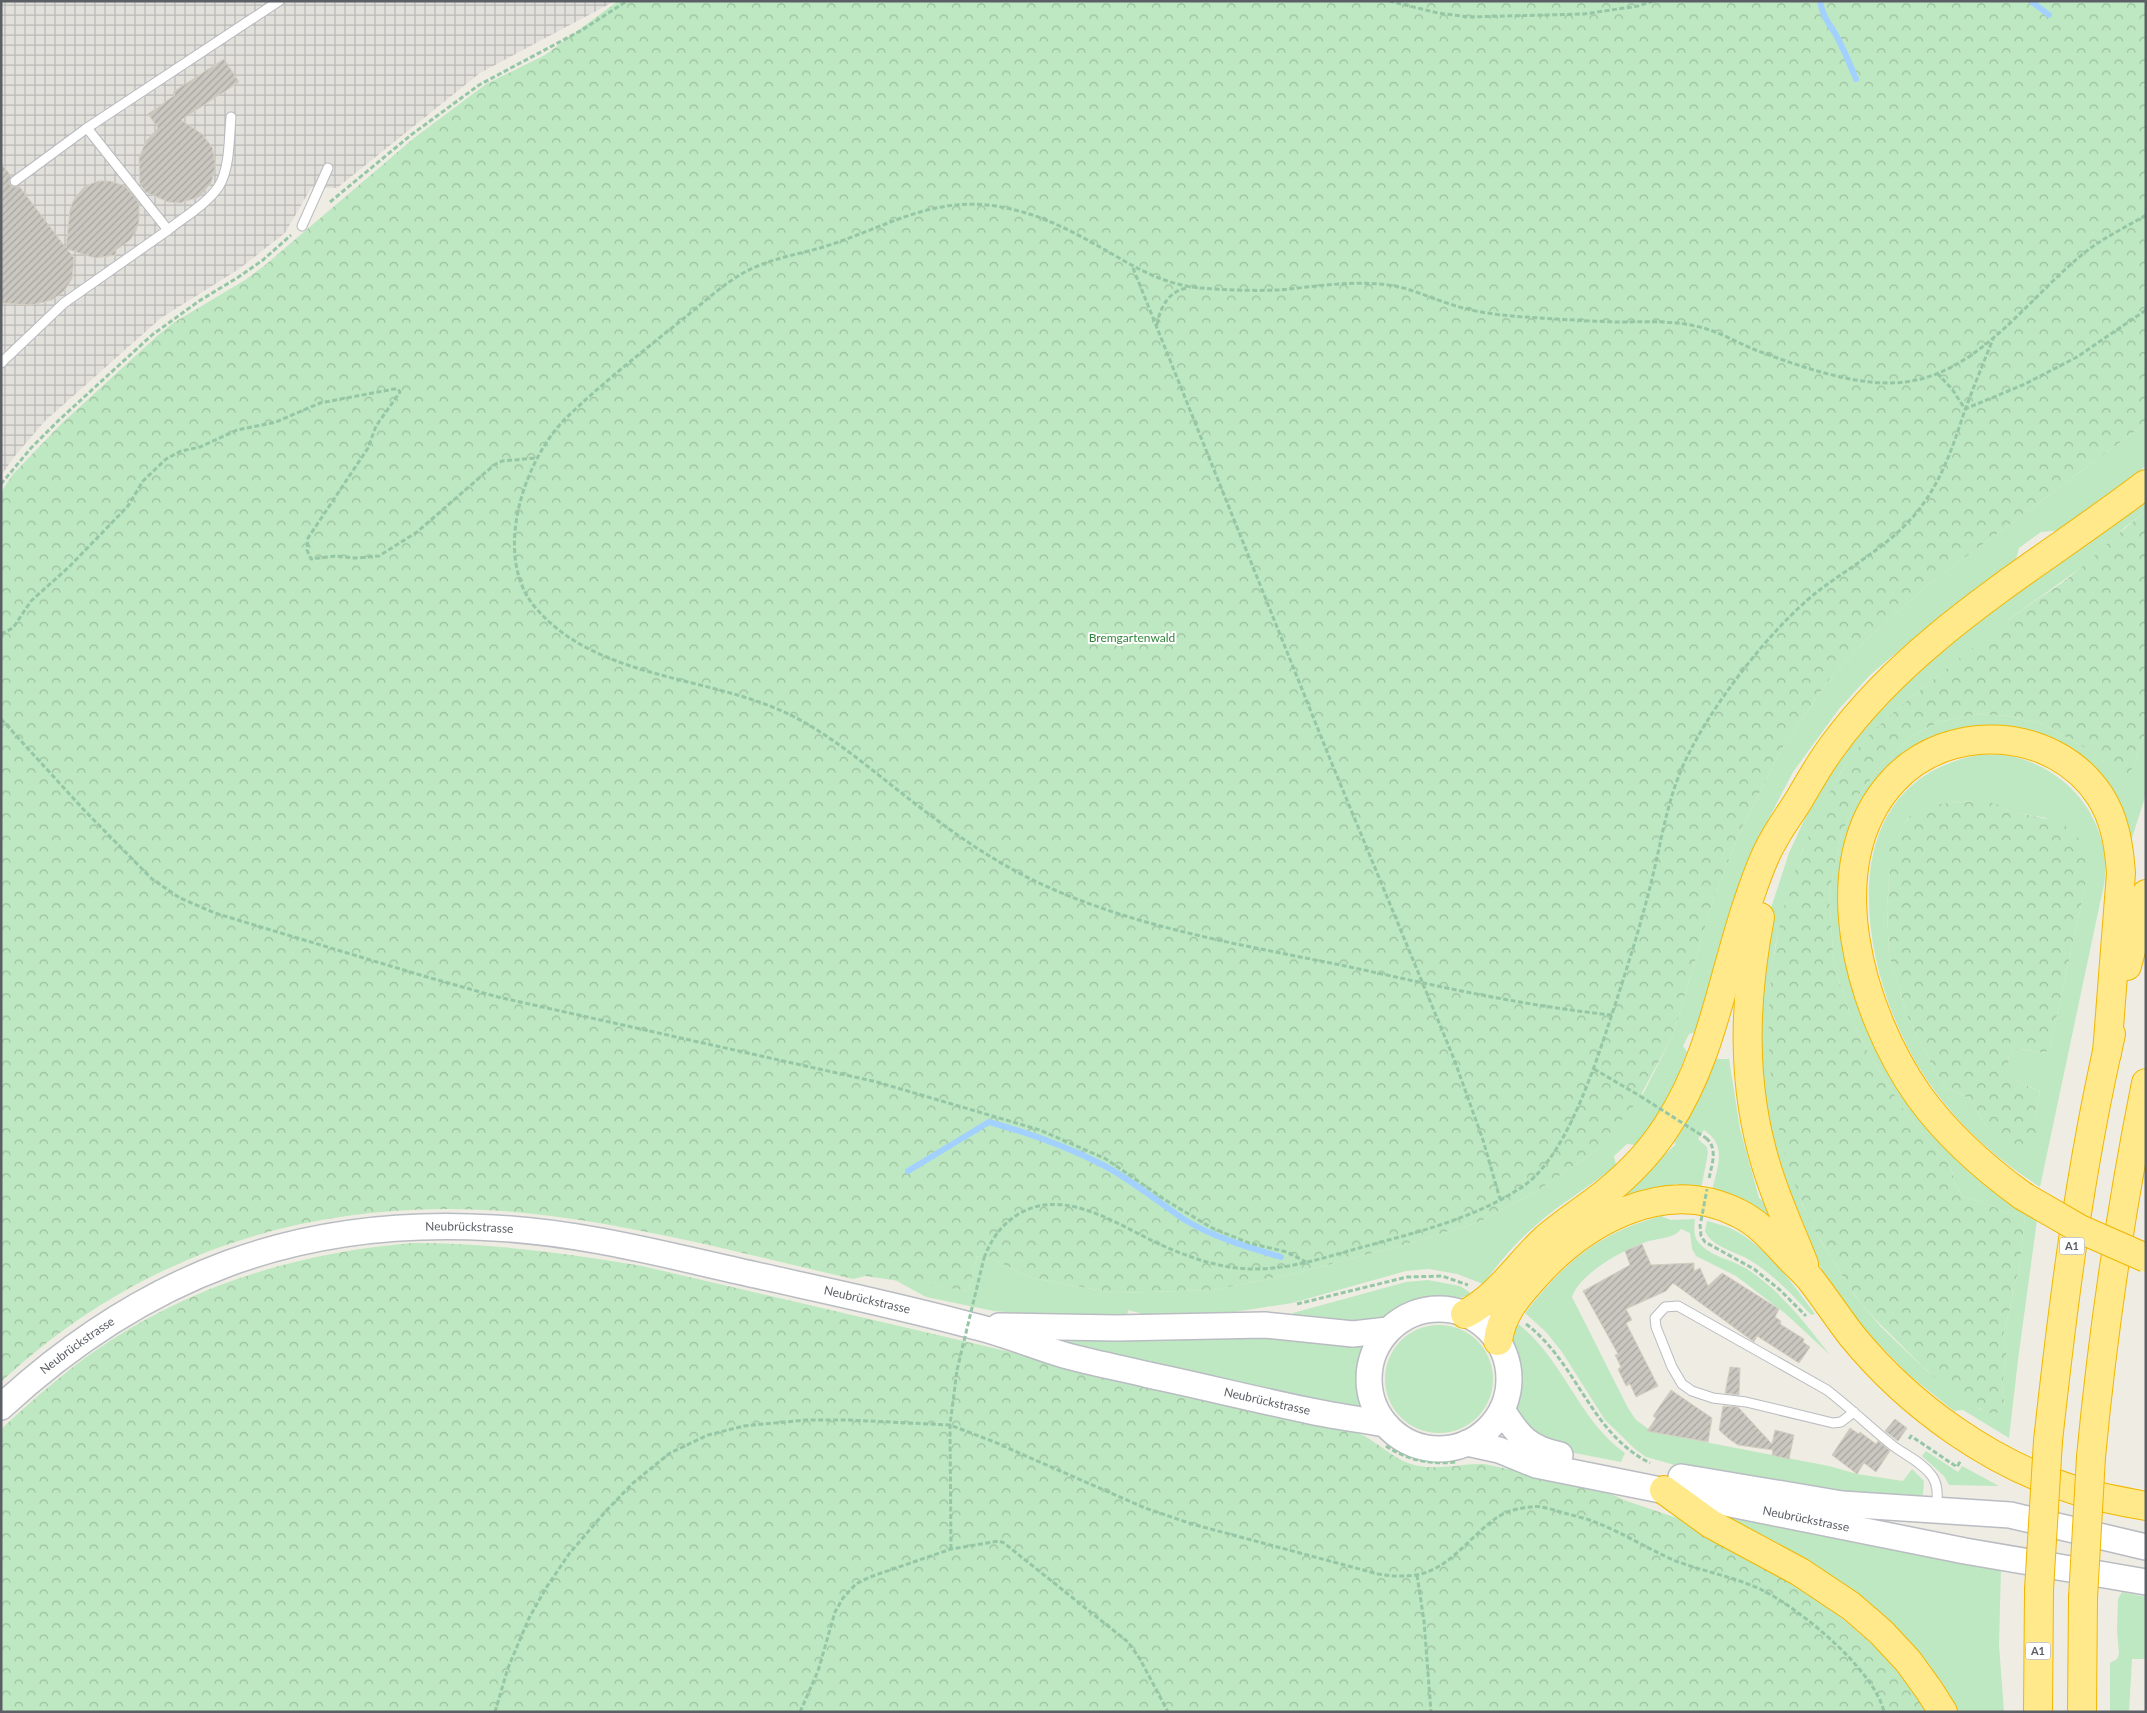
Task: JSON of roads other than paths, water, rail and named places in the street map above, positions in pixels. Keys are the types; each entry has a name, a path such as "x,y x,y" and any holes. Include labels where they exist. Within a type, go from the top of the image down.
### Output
{"highway":[{"path":"1465,1314 1491,1298 1546,1238 1605,1193 1641,1158 1665,1129 1680,1106 1695,1076 1708,1042 1747,905 1772,843 1832,747 1854,718 1901,668 1978,606 2146,484"},
{"path":"2107,1053 2122,873 2119,846 2112,819 2101,797 2089,781 2072,766 2051,753 2026,743 1982,738 1948,746 1924,756 1904,771 1885,791 1869,816 1855,860 1853,918 1857,949 1865,983 1888,1042 1902,1070 1919,1096 1963,1148 1987,1170 2023,1196 2080,1229 2146,1258"},
{"path":"1799,799 1762,910 1750,976 1747,1035 1750,1085 1759,1137 1778,1199 1810,1279"},
{"name":"A1","path":"2038,1712 2039,1590 2048,1441 2069,1262 2086,1157 2107,1053 2146,894"},
{"path":"2082,1712 2083,1598 2091,1457 2112,1268 2146,1083"},
{"path":"1498,1341 1501,1325 1514,1300 1554,1257 1589,1229 1636,1207 1661,1200 1702,1201 1721,1205 1739,1213 1756,1224 1775,1241 1810,1279 1831,1309 1870,1356 1905,1391 1944,1423 1996,1456 2044,1478 2081,1492 2146,1506"},
{"path":"1661,1478 1711,1524 1800,1572 1851,1606 1881,1632 1908,1661 1943,1712"}],"main road":[{"name":"Neubrückstrasse","path":"1,1406 62,1355 104,1325 142,1302 187,1279 276,1248 318,1238 368,1230 449,1226 496,1228 596,1241 664,1254 976,1326 1066,1356 1308,1411 1383,1434"},
{"path":"1433,1309 1465,1314 1483,1325 1498,1341 1504,1353 1509,1382 1502,1410 1493,1423 1466,1452 1453,1448 1423,1447 1409,1443 1396,1435 1383,1434 1373,1402 1369,1377 1371,1360 1378,1344 1388,1330 1416,1312 1433,1309"},
{"name":"Neubrückstrasse","path":"976,1326 1117,1328 1266,1325 1353,1334 1388,1330"},
{"name":"Neubrückstrasse","path":"1502,1410 1522,1438 1538,1448 1559,1455 1821,1502 2010,1515 2146,1546"},
{"name":"Neubrückstrasse","path":"1466,1452 1499,1450 1536,1465 1661,1478 1965,1551 2146,1582"}],"lane":[{"path":"15,181 87,128 278,1"},
{"path":"1,363 64,303 168,230 210,196 218,187 224,173 231,117"},
{"path":"87,128 168,230"},
{"path":"302,226 328,168"},
{"path":"1854,1412 1841,1422 1833,1423 1755,1404 1713,1398 1692,1391 1682,1384 1675,1373 1656,1327 1655,1318 1668,1305 1684,1309 1827,1390 1854,1412 1932,1476 1938,1493 1937,1510"}],"waterway":[{"path":"1820,1 1823,13 1837,37 1856,79"},
{"path":"2031,1 2049,15"},
{"path":"908,1171 989,1122 1047,1140 1089,1158 1124,1177 1196,1226 1232,1242 1281,1257"}],"park label":[{"name":"Bremgartenwald","path":"1132,638"}]}
